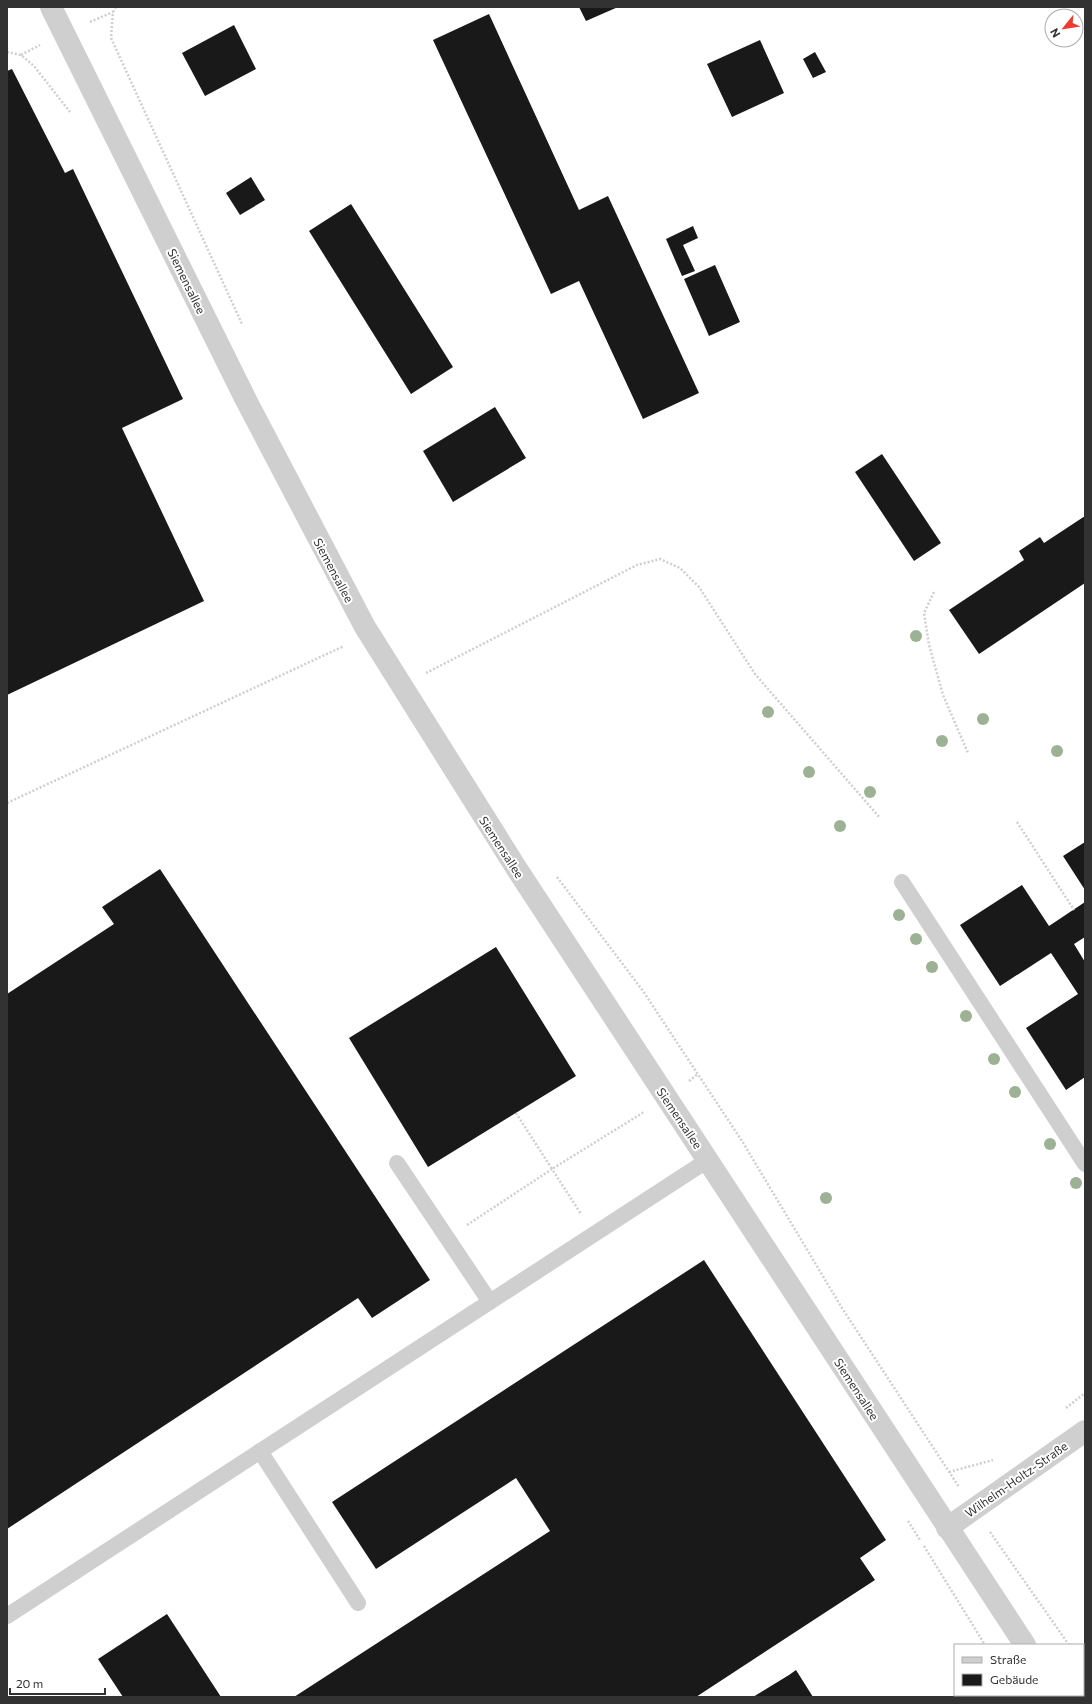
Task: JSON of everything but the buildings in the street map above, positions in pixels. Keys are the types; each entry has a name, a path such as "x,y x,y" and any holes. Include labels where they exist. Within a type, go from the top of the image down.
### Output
{"street":[{"name":"Siemensallee","path":"51,7 260,428 365,627 401,687 515,866 1024,1644"},
{"name":"Wilhelm-Holtz-Straße","path":"947,1528 1085,1431"}],"lane":[{"path":"902,882 1085,1164"},
{"path":"7,1616 708,1160"},
{"path":"397,1164 490,1302"},
{"path":"260,1451 358,1603"}],"path":[{"path":"116,7 113,12 111,38 244,328"},
{"path":"7,52 21,55"},
{"path":"401,687 636,565 660,559 680,568 699,587 755,674 880,818"},
{"path":"934,592 924,612 929,646 943,695 968,753"},
{"path":"7,803 349,644"},
{"path":"1017,822 1074,910"},
{"path":"557,876 643,991 742,1141 842,1308 949,1472 1068,1644"},
{"path":"446,1238 666,1097 698,1074"},
{"path":"516,1113 594,1233"},
{"path":"1066,1408 1085,1393"},
{"path":"949,1472 1000,1458"}]}
